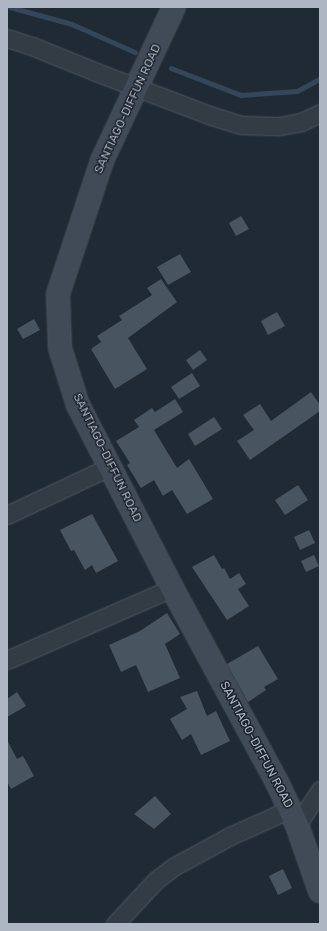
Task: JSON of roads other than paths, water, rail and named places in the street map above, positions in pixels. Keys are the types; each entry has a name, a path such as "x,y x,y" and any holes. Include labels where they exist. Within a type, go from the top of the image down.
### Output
{"main road":[{"name":"SANTIAGO-DIFFUN ROAD","path":"174,7 102,161 58,294 60,348 78,405 172,588 278,784 294,817 320,891"}],"street":[{"path":"7,38 32,46 212,116 241,125 279,126 301,122 320,113"},
{"path":"7,515 109,467"},
{"path":"7,660 172,588"},
{"path":"115,924 156,880 173,867 230,836 294,817 320,790"}],"waterway":[{"path":"10,7 72,24 135,52"},
{"path":"171,68 241,95 297,91 320,79"}]}
